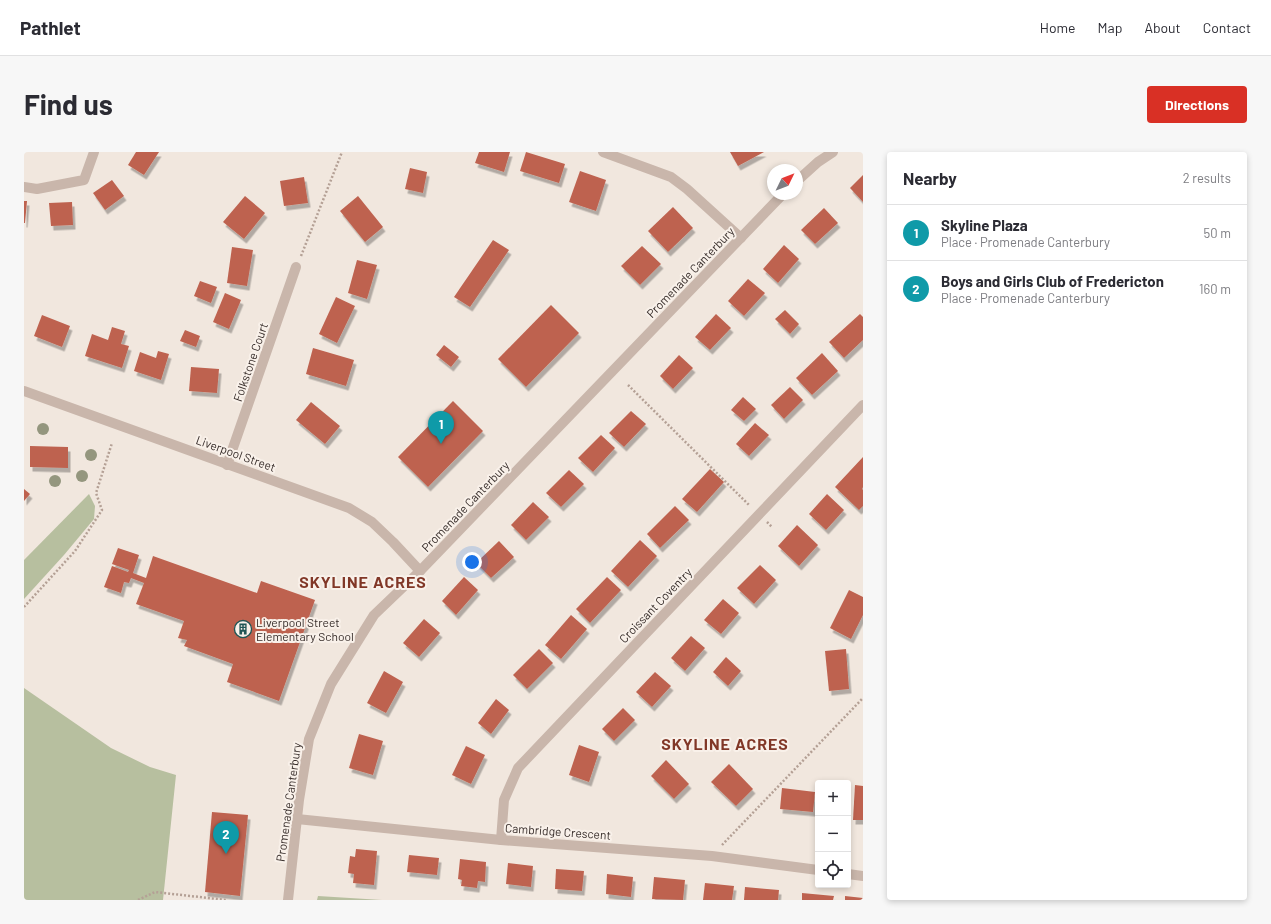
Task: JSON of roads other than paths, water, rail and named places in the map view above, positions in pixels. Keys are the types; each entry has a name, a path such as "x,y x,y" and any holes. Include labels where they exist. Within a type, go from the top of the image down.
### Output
{"street":[{"path":"24,187 37,189 84,180 94,152"},
{"path":"603,152 671,177 687,189 741,238"},
{"path":"803,176 818,162 833,152"},
{"name":"Promenade Canterbury","path":"288,900 297,818 309,739 331,684 374,615 420,571 777,200"},
{"name":"Folkstone Court","path":"228,465 296,267"},
{"name":"Liverpool Street","path":"24,391 120,424 228,465 350,508 372,522 420,571"},
{"name":"Croissant Coventry","path":"501,840 504,800 518,768 863,405"},
{"name":"Cambridge Crescent","path":"297,818 501,840 712,856 815,870"},
{"path":"851,874 863,876"}],"place":[{"name":"Skyline Plaza","path":"441,444"},
{"name":"Liverpool Street Elementary School","path":"243,629"},
{"name":"Boys and Girls Club of Fredericton","path":"226,854"}],"district":[{"name":"SKYLINE ACRES","path":"363,581"},
{"name":"SKYLINE ACRES","path":"725,743"}]}
